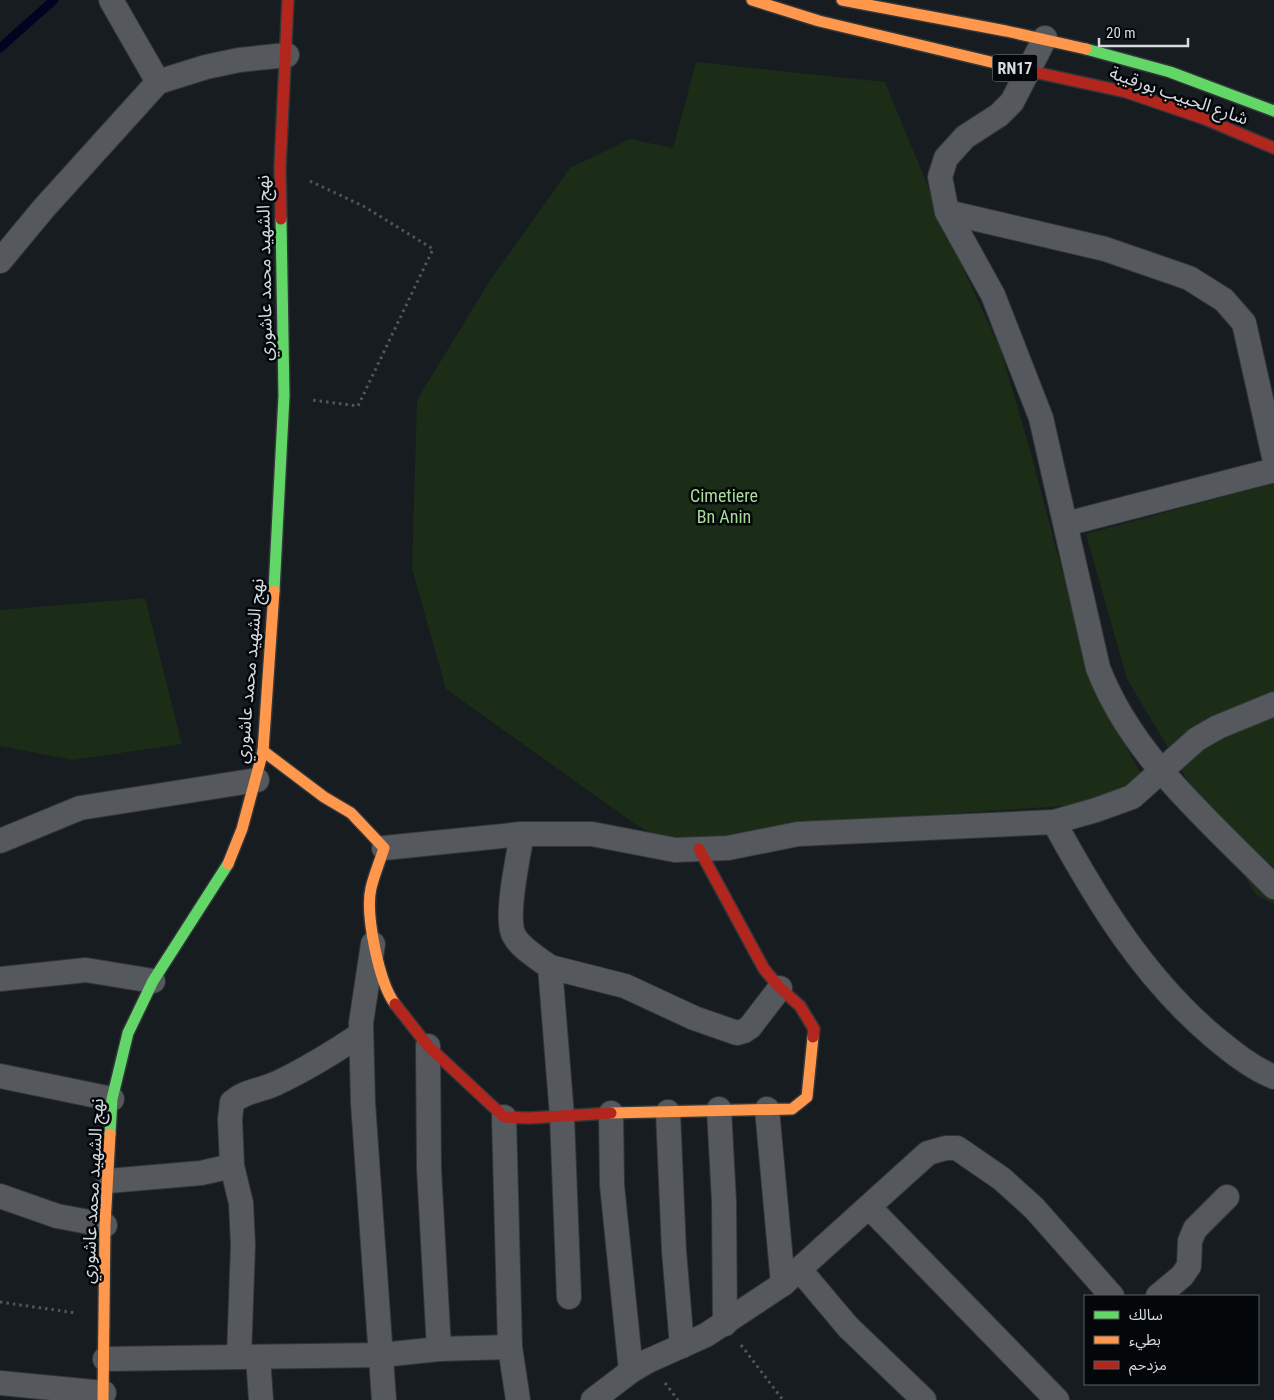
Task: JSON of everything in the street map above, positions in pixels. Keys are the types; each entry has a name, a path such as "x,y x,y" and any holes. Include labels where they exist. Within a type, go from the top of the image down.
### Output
{"main road":[{"name":"نهج الشهيد محمد عاشوري","path":"104,1396 105,1225 112,1099 128,1033 153,981 225,870 242,829 257,780 263,751 271,646 284,396 280,167 288,55 288,0"},
{"name":"شارع الحبيب بورقيبة","path":"752,0 819,21 1028,71 1126,92 1205,118 1274,148"},
{"name":"شارع الحبيب بورقيبة","path":"842,0 1045,38 1236,94 1274,111"},
{"path":"263,751 324,796 351,813 384,848 370,890 373,943 387,993 428,1046 504,1117 529,1118 719,1109 792,1109 807,1097 810,1084 814,1029 804,1011 780,988 764,969 700,849"}],"street":[{"path":"111,0 158,82"},
{"path":"1045,38 1012,102 999,115 965,137 946,158 940,177 947,212 993,295 1041,418 1098,668 1108,695 1126,724 1160,770 1274,887"},
{"path":"0,261 44,208 158,82 206,67 239,60 288,55"},
{"path":"947,212 1105,249 1189,278 1224,300 1244,323 1274,457"},
{"path":"1066,524 1274,470"},
{"path":"384,848 522,834 592,834 675,850 728,848 798,834 1054,822 1096,810 1132,796 1148,784 1160,770 1197,739 1218,727 1274,704"},
{"path":"0,841 80,808 257,780"},
{"path":"1054,822 1089,886 1151,974 1185,1013 1204,1029 1260,1071 1274,1077"},
{"path":"522,834 511,915 512,931 522,944 550,967 624,986 694,1018 737,1033 750,1027 780,988"},
{"path":"373,943 361,1034 364,1133 384,1400"},
{"path":"550,967 562,1116 569,1296"},
{"path":"0,979 86,970 153,981"},
{"path":"261,1400 249,1357 241,1203 232,1166 230,1119 232,1102 240,1095 275,1084 303,1070 361,1034"},
{"path":"428,1046 428,1169 439,1349"},
{"path":"0,1076 112,1099"},
{"path":"719,1109 724,1201 725,1324"},
{"path":"767,1109 792,1277 848,1327 924,1400"},
{"path":"668,1112 674,1251 682,1346"},
{"path":"611,1113 612,1185 631,1371"},
{"path":"504,1117 510,1347 518,1400"},
{"path":"593,1400 631,1371 725,1324 792,1277 928,1153 946,1148 957,1148 1002,1179 1034,1208 1111,1295"},
{"path":"108,1181 200,1173 232,1166"},
{"path":"0,1196 57,1216 105,1225"},
{"path":"1159,1295 1182,1276 1189,1266 1190,1241 1194,1229 1227,1197"},
{"path":"869,1206 1058,1400"},
{"path":"105,1359 382,1355 439,1349 510,1347"},
{"path":"0,1383 104,1396"}],"path":[{"path":"280,167 365,206 433,250 358,406 284,396"},
{"path":"0,1302 104,1316"},
{"path":"725,1324 783,1400"}],"green space":[{"name":"Cimetiere Bn Anin","path":"696,62 885,82 950,240 1000,348 1029,446 1094,691 1146,782 1075,805 805,824 711,838 658,837 635,824 446,689 412,569 417,400 489,282 570,168 630,139 673,148"},
{"path":"1274,483 1274,904 1256,895 1127,679 1086,534"},
{"path":"145,598 182,744 73,760 0,746 0,610"}],"waterway":[{"path":"0,48 54,0"}],"traffic: fast":[{"path":"1086,49 1170,72 1274,111"},
{"path":"274,591 284,396 281,219"},
{"path":"110,1134 112,1099 128,1033 153,981 228,864"}],"traffic: slow":[{"path":"752,0 819,21 1016,68"},
{"path":"842,0 1006,31 1086,49"},
{"path":"228,864 242,829 263,751 274,591"},
{"path":"263,751 324,797 351,813 384,848 371,888 370,914 379,965 389,994 395,1004"},
{"path":"611,1113 792,1109 807,1097 813,1037"},
{"path":"103,1400 105,1225 110,1134"}],"traffic: jam":[{"path":"281,219 280,167 288,0"},
{"path":"1016,68 1126,92 1205,119 1274,148"},
{"path":"699,849 764,969 780,988 800,1006 814,1029 813,1037"},
{"path":"395,1004 428,1046 504,1117 529,1118 611,1113"}]}
